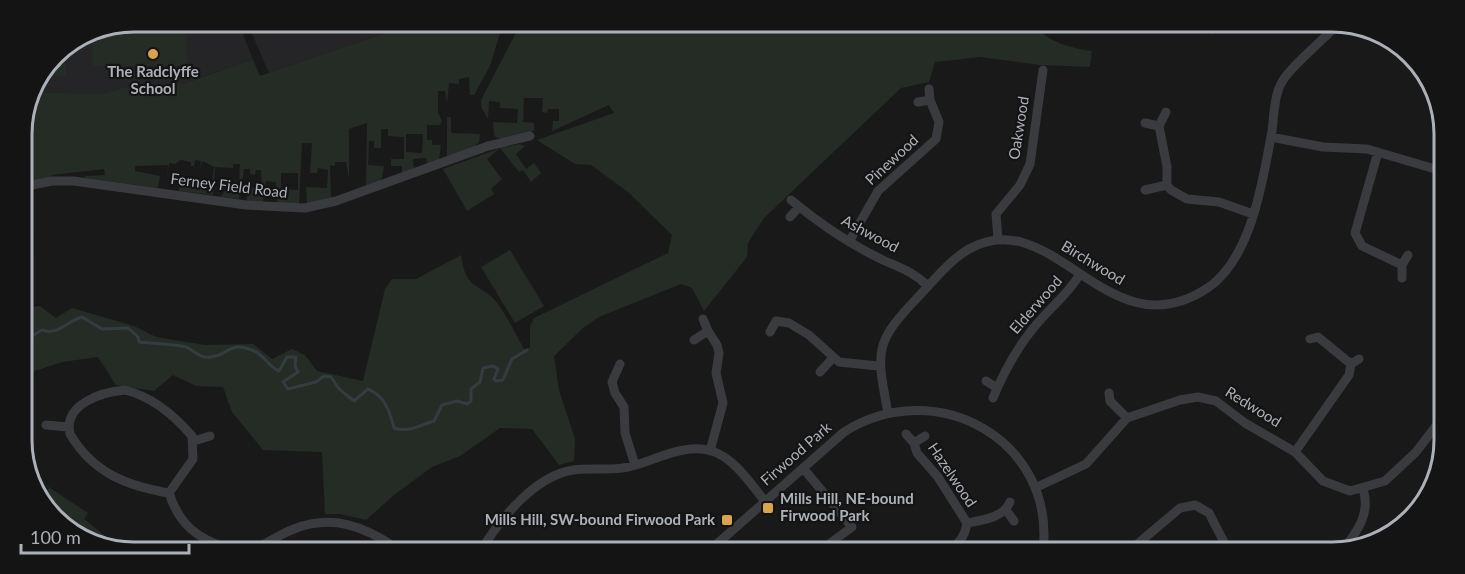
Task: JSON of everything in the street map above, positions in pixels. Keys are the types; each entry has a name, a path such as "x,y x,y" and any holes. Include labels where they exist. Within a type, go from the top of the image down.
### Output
{"street":[{"name":"Birchwood","path":"998,239 1036,246 1109,292 1127,300 1156,305 1177,302 1210,286 1228,270 1240,250 1253,214 1281,83 1330,32"},
{"name":"Oakwood","path":"998,239 996,213 1020,185 1030,164 1041,94 1039,83 1043,70"},
{"name":"Oakwood","path":"1028,82 1039,83"},
{"name":"Pinewood","path":"850,240 878,191 936,139 939,122 930,100 929,89"},
{"path":"918,102 930,100"},
{"path":"1166,112 1159,126 1167,167 1167,185 1180,196 1219,202 1253,214"},
{"path":"1145,123 1159,126"},
{"name":"Ferney Field Road","path":"32,185 52,181 74,181 246,205 305,208 336,201 488,146 530,136"},
{"path":"1271,137 1323,147 1355,147 1434,169"},
{"path":"1378,152 1355,233 1362,246 1402,265"},
{"path":"1144,190 1167,185"},
{"name":"Ashwood","path":"790,217 795,203 825,228 884,261 909,270 928,286"},
{"path":"888,413 878,366 883,342 893,323 961,254 978,245 998,239"},
{"path":"1402,278 1402,265 1408,255"},
{"name":"Elderwood","path":"993,398 1026,338 1044,316 1066,295 1080,274"},
{"path":"770,332 775,316 809,335 832,358 846,364 878,366"},
{"path":"703,319 719,353 716,373 723,403 710,451"},
{"path":"694,340 708,331"},
{"path":"1294,452 1348,375 1355,361 1318,338 1310,339"},
{"path":"820,372 832,358"},
{"path":"620,364 612,381 615,393 624,407 625,433 635,465"},
{"path":"602,377 612,381"},
{"path":"986,381 997,388"},
{"path":"125,390 141,394 161,406 181,423 194,441 193,459 170,493 133,486 101,471 75,442 68,427 75,411 84,403 114,391 125,390"},
{"path":"1102,408 1109,397 1127,418"},
{"name":"Redwood","path":"1035,488 1086,464 1127,418 1180,400 1208,399 1222,405 1245,423 1294,452 1323,481 1341,489 1363,489"},
{"name":"Firwood Park","path":"719,542 844,432 869,419 888,413 921,409 938,410 965,418 982,426 1010,449 1035,488 1044,527 1043,542"},
{"path":"46,425 68,427"},
{"path":"1349,541 1362,522 1366,502 1363,489 1385,481 1434,428"},
{"name":"Hazelwood","path":"906,434 914,443 917,453 938,477 967,523 959,542"},
{"path":"194,441 210,436"},
{"name":"Hazelwood","path":"914,443 925,436"},
{"path":"487,542 510,512 549,479 574,470 619,470 688,448 710,451 729,461 764,500"},
{"path":"802,468 859,536"},
{"path":"170,493 184,525 211,542"},
{"path":"1140,542 1180,508 1195,505 1209,513 1224,542"},
{"name":"Hazelwood","path":"967,523 986,520 1008,506 1014,521"},
{"path":"267,542 294,529 326,521 361,527 386,542"},
{"path":"831,542 852,527"}],"shaded area":[{"name":"The Radclyffe School","path":"120,32 242,32 253,59 183,84 136,84 102,94 40,92 53,71 66,57 83,45"},
{"path":"120,32 186,32 187,65 93,66 93,41 101,37"},
{"path":"251,32 388,32 269,73"},
{"path":"388,32 500,32 490,66 474,95 470,95 469,77 459,79 459,84 449,83 447,103 445,91 438,91 438,113 442,121 440,125 427,125 427,140 432,140 432,145 441,145 439,160 427,164 426,158 413,159 414,169 402,174 402,166 391,166 391,159 404,159 404,137 388,136 388,129 381,129 381,148 374,148 374,141 369,141 368,165 384,166 381,182 366,187 367,123 349,129 349,179 346,162 335,162 335,166 330,165 331,199 307,204 306,187 327,188 328,170 318,168 317,173 310,173 312,143 302,143 299,204 277,203 276,182 266,181 263,202 246,201 248,192 254,187 262,188 261,170 256,170 255,175 250,174 250,169 244,169 239,199 221,197 229,184 239,184 240,164 233,164 233,168 215,167 213,195 179,191 181,178 212,182 214,167 203,161 200,167 201,161 195,160 194,166 191,166 191,162 181,160 175,164 169,163 167,177 168,165 135,166 135,171 160,176 158,188 85,178 85,176 105,175 104,169 52,175 32,181 32,127 35,107 40,92 102,94 136,84 183,84 253,59 260,76","holes":["406,134 423,134 422,153 406,152","281,173 298,173 298,190 281,189"]},
{"path":"516,32 1040,32 1060,43 1092,51 1090,67 1040,65 980,57 935,62 929,82 901,88 764,218 748,243 747,257 704,311 692,288 681,284 599,317 583,328 554,356 559,390 575,439 574,461 559,465 532,429 500,428 460,456 432,467 394,495 366,520 340,514 325,514 322,452 263,450 232,412 223,387 196,386 173,375 154,391 116,385 98,357 62,362 32,372 32,307 40,306 56,318 72,308 134,326 156,337 205,345 253,344 272,359 292,349 305,355 317,371 363,381 385,289 392,279 416,279 461,255 466,276 470,282 486,292 498,304 524,349 530,348 530,326 534,318 668,253 672,235 628,192 591,165 575,164 537,140 614,113 609,105 552,131 553,121 559,121 559,109 548,109 547,113 542,112 543,98 524,98 523,122 534,123 534,131 508,138 497,138 494,135 493,122 517,123 518,109 500,108 500,102 489,101 488,119 482,109 481,100"},
{"path":"65,58 66,76 50,76"},
{"path":"447,117 451,117 451,133 480,134 479,142 474,147 447,157"},
{"path":"520,144 525,146 516,154 526,169 534,163 541,173 531,182 523,170 519,172 500,148"},
{"path":"499,149 487,159 502,179 491,189 494,194 467,211 443,169"},
{"path":"510,250 544,306 515,323 481,267"},
{"path":"41,482 88,513 84,519 110,540 88,532 66,517 46,492 49,488"}],"waterway":[{"path":"32,336 42,330 58,330 82,317 102,329 128,328 138,337 139,342 183,346 204,357 217,356 234,348 246,348 258,353 279,371 287,357 296,357 295,366 298,372 283,382 288,389 316,382 324,376 331,377 339,389 354,401 368,389 383,400 394,428 405,430 434,421 442,405 457,401 467,404 471,401 471,389 480,382 483,368 493,366 498,369 494,379 503,380 512,359 527,350"}],"place":[{"name":"The Radclyffe School","path":"153,54"},
{"name":"Mills Hill, NE-bound Firwood Park","path":"768,508"},
{"name":"Mills Hill, SW-bound Firwood Park","path":"727,520"}]}
